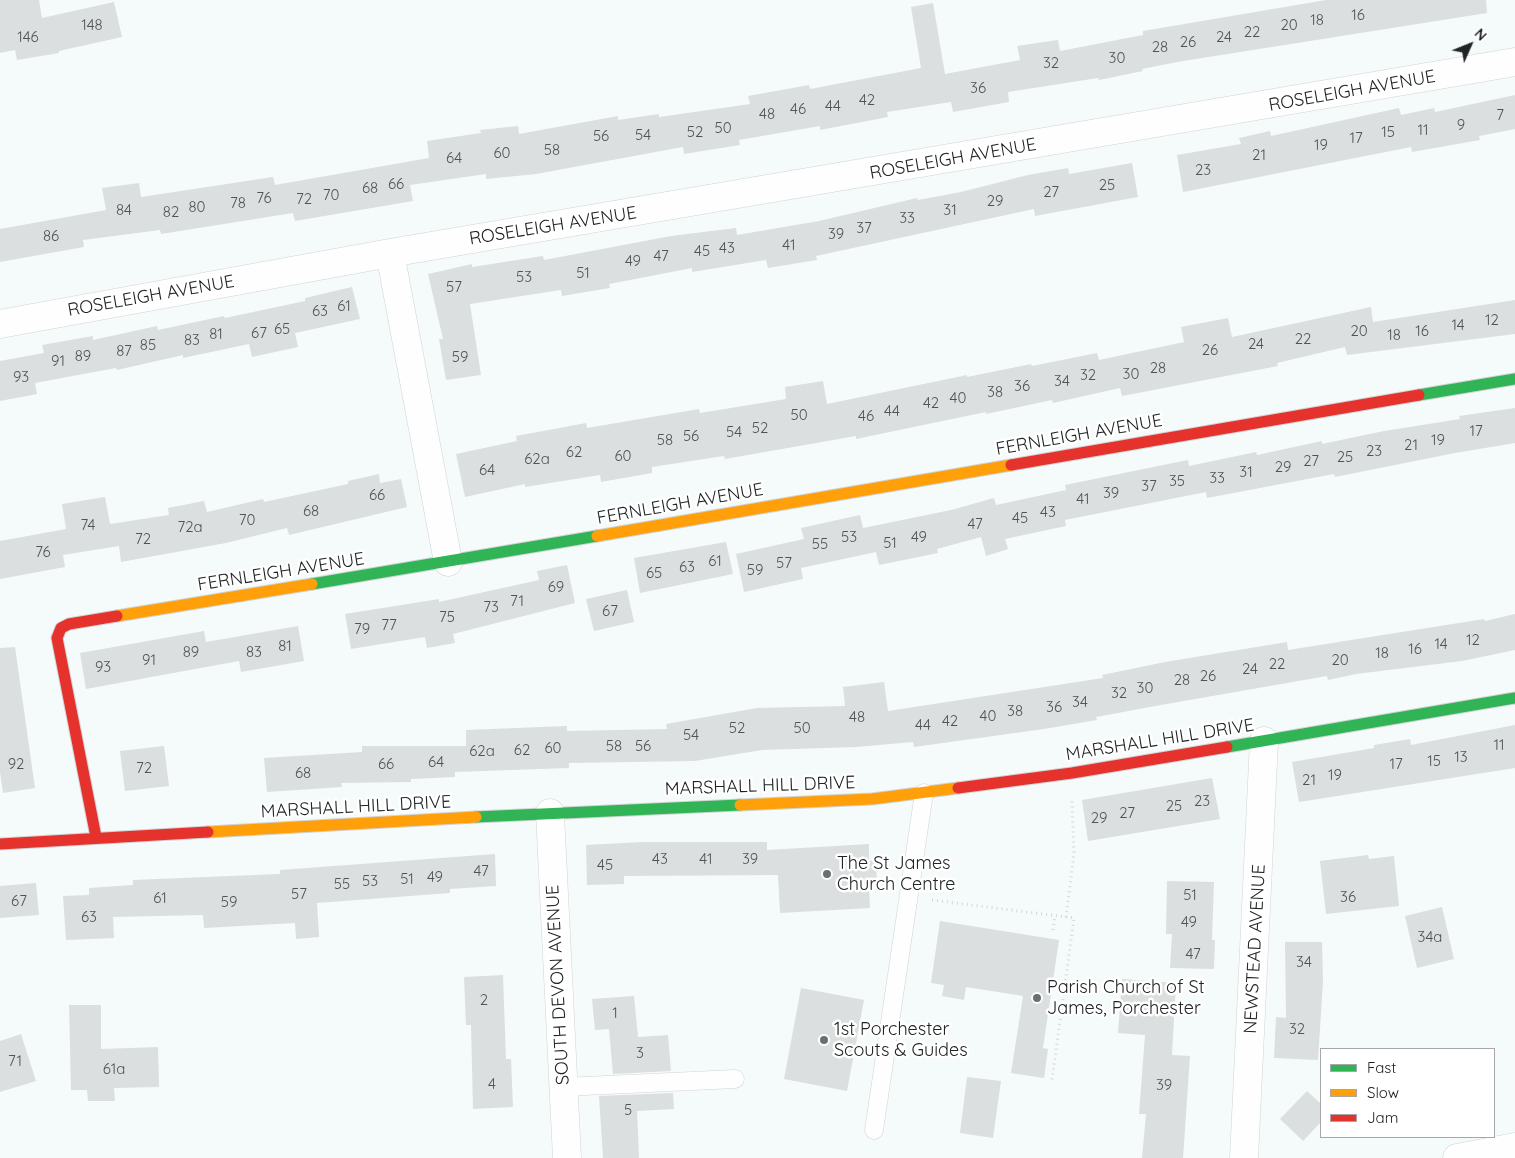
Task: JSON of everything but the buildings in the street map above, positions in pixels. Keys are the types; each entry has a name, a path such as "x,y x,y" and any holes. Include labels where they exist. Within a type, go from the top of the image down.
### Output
{"street":[{"name":"ROSELEIGH AVENUE","path":"0,324 390,253 1515,62"},
{"path":"390,253 448,562"},
{"name":"FERNLEIGH AVENUE","path":"96,837 58,649 57,638 61,628 69,624 448,562 1515,379"},
{"name":"MARSHALL HILL DRIVE","path":"0,844 96,837 421,822 550,813 872,799 1072,773 1515,698"},
{"name":"NEWSTEAD AVENUE","path":"1244,1158 1264,741"},
{"name":"SOUTH DEVON AVENUE","path":"550,813 567,1158"},
{"path":"1457,1158 1515,1147"}],"lane":[{"path":"874,1130 924,793"},
{"path":"563,1087 735,1079"}],"path":[{"path":"1066,917 1074,853 1072,773"},
{"path":"908,898 1074,918 1052,1080"},
{"path":"1053,930 1055,916"}],"traffic: fast":[{"path":"1419,395 1515,379"},
{"path":"312,584 597,536"},
{"path":"1227,747 1515,698"},
{"path":"476,817 740,805"}],"traffic: slow":[{"path":"597,536 1011,465"},
{"path":"117,616 312,584"},
{"path":"740,805 872,799 958,788"},
{"path":"208,832 476,817"}],"traffic: jam":[{"path":"1011,465 1419,395"},
{"path":"96,837 57,638 61,628 69,624 117,616"},
{"path":"958,788 1072,773 1227,747"},
{"path":"0,844 208,832"}],"place":[{"name":"The St James Church Centre","path":"827,874"},
{"name":"Parish Church of St James, Porchester","path":"1037,998"},
{"name":"1st Porchester Scouts & Guides","path":"824,1040"}]}
